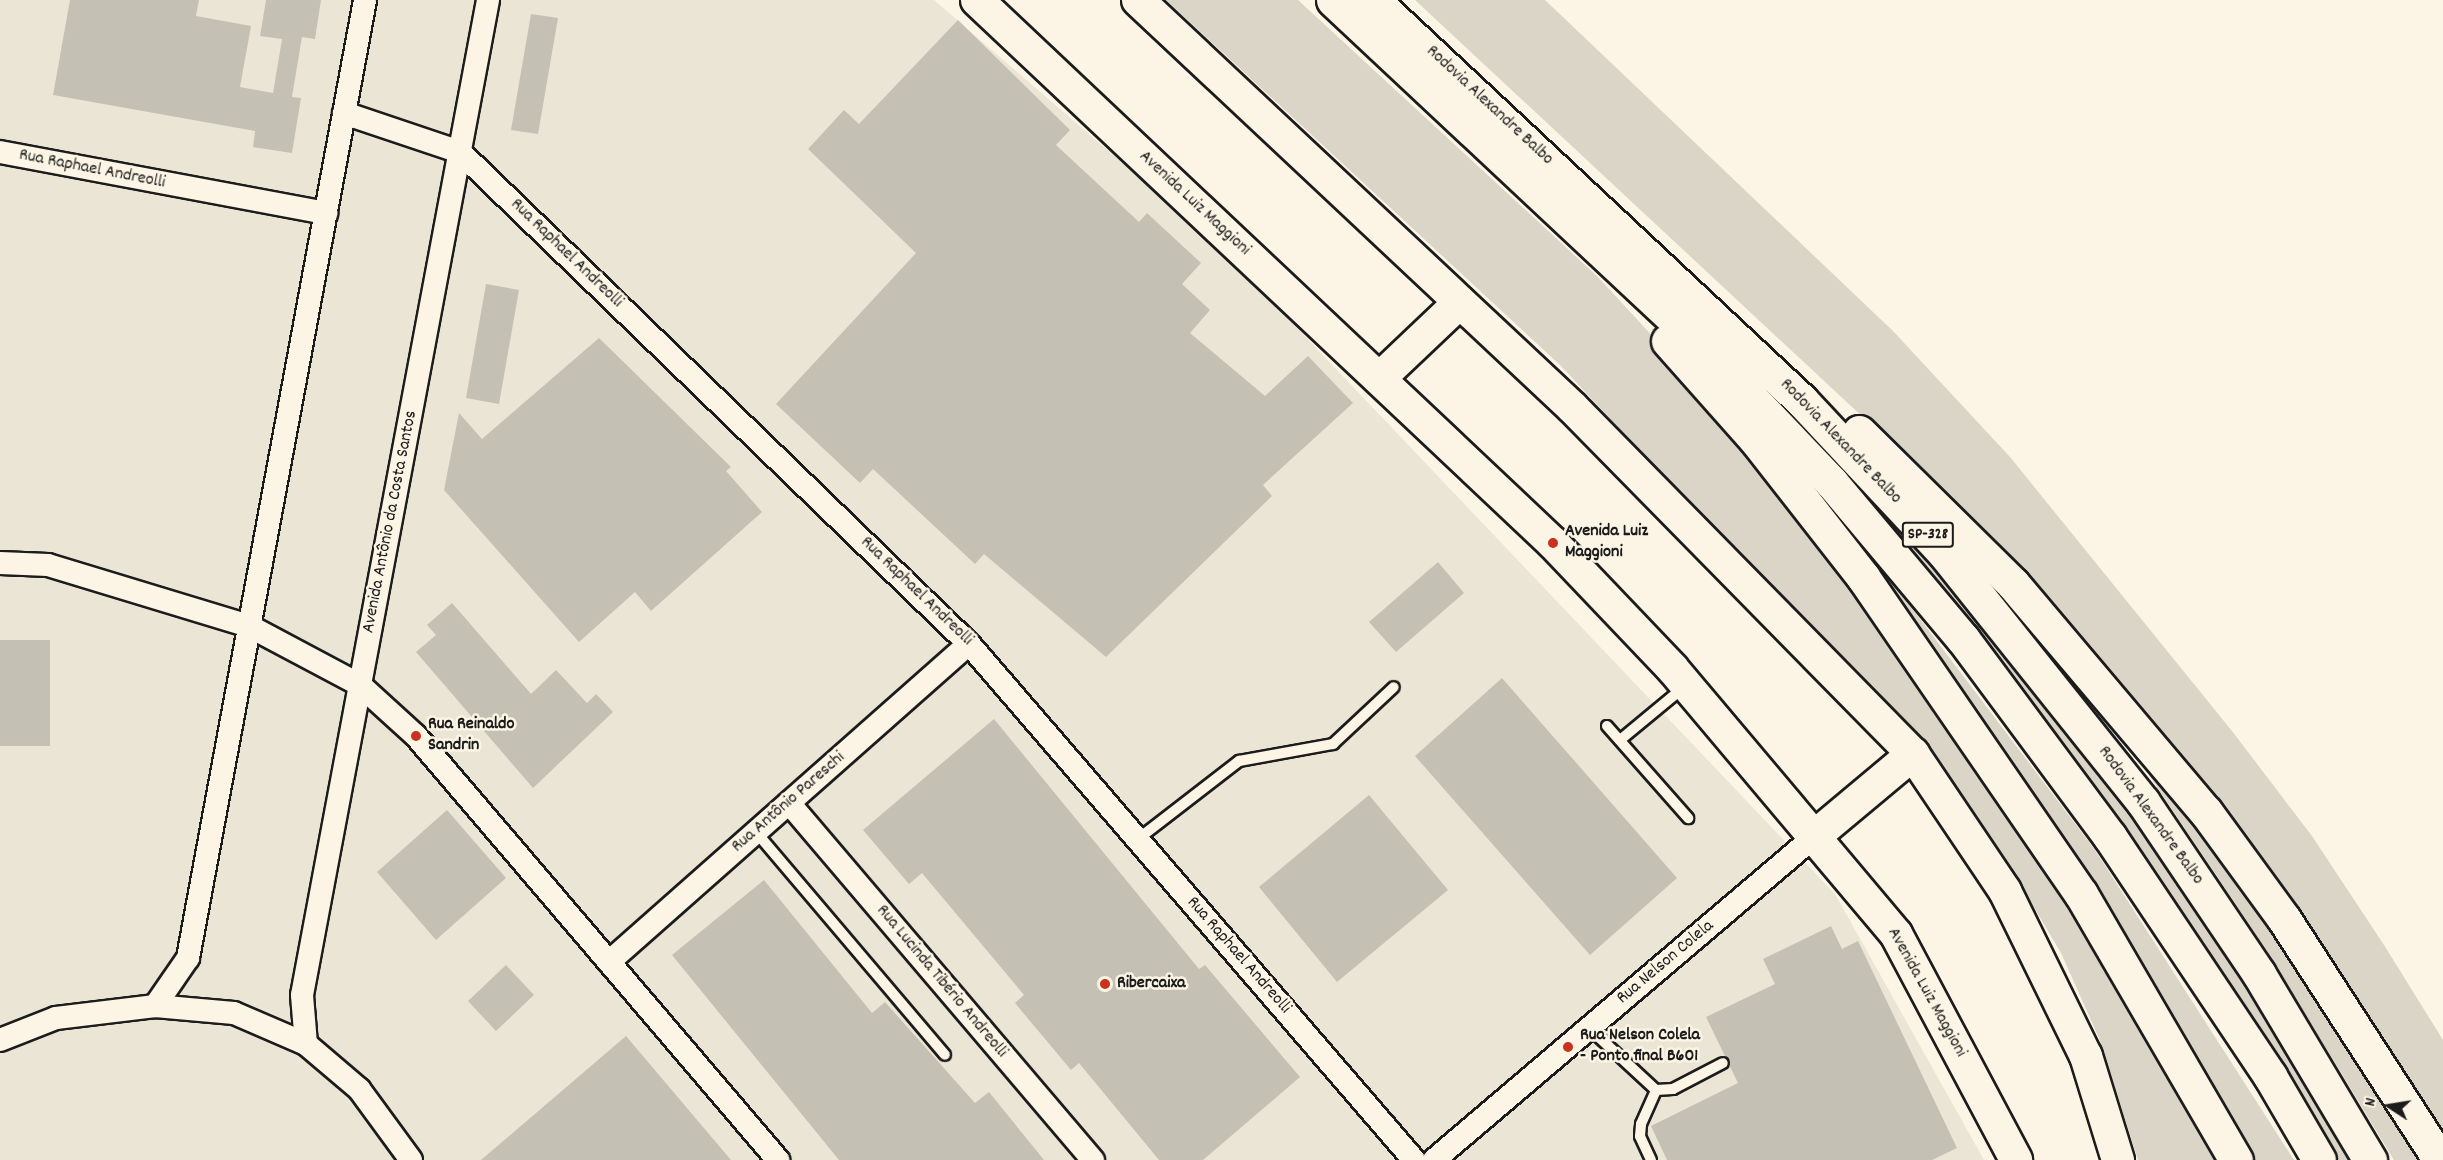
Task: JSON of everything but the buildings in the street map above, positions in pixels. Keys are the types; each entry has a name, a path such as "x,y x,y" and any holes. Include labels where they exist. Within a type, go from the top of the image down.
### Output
{"highway":[{"name":"Rodovia Alexandre Balbo","path":"1346,3 1761,405 1963,639 2180,936 2319,1160"},
{"name":"Rodovia Alexandre Balbo","path":"1346,3 1600,210 1802,401 2010,631 2193,875 2259,974 2370,1160"},
{"path":"1507,161 1756,440 1863,577 2081,894 2236,1160"},
{"path":"1600,210 1892,462 2013,584 2206,812 2284,919 2440,1160"}],"street":[{"path":"154,1006 188,958 365,0"},
{"name":"Avenida Antônio da Costa Santos","path":"306,1044 302,996 488,0"},
{"name":"Avenida Luiz Maggioni","path":"977,0 1553,543 1686,685 1896,934 2016,1160"},
{"path":"1138,0 1572,407 1913,754 2005,891 2086,1056 2118,1160"},
{"name":"Rua Raphael Andreolli","path":"344,113 460,152 969,644 1414,1160"},
{"name":"Rua Raphael Andreolli","path":"0,152 326,213"},
{"path":"1380,378 1460,302"},
{"path":"0,563 48,565 249,626 360,686 416,736 778,1160"},
{"name":"Rua Antônio Pareschi","path":"609,962 969,644"},
{"path":"1815,836 1913,754"},
{"name":"Rua Lucinda Tibério Andreolli","path":"789,803 1093,1160"},
{"name":"Rua Nelson Colela","path":"1434,1160 1815,836"},
{"path":"0,1040 56,1018 154,1006 234,1013 306,1044 359,1089 411,1160"}],"lane":[{"path":"1620,740 1686,685"},
{"path":"1138,839 1239,761 1333,744 1394,687"},
{"path":"1607,726 1688,818"},
{"path":"756,832 945,1056"},
{"path":"1589,1028 1656,1089 1673,1089 1723,1063"},
{"path":"1651,1160 1640,1136 1641,1124 1656,1089"}],"shaded area":[{"path":"0,0 934,0 1222,249 1835,894 1984,1160 0,1160"},
{"path":"1166,0 1298,0 1597,276 1694,381 1764,464 2054,877 2223,1160 2138,1160 2099,1038 2061,953 2000,850 1914,744 1560,365"},
{"path":"1415,0 1545,0 1893,331 2010,457 2232,731 2312,836 2384,945 2443,1040 2443,1149 1940,489"},
{"path":"1883,500 2156,840 2359,1160 2333,1160 1871,510"},
{"path":"1889,578 2095,850 2294,1160 2253,1160 2090,881 1883,579"},
{"path":"2133,751 2208,832 2425,1160 2394,1160 2267,951"}],"place":[{"name":"Avenida Luiz Maggioni","path":"1553,543"},
{"name":"Rua Reinaldo Sandrin","path":"416,736"},
{"name":"Ribercaixa","path":"1105,984"},
{"name":"Rua Nelson Colela - Ponto final B601","path":"1568,1047"}]}
